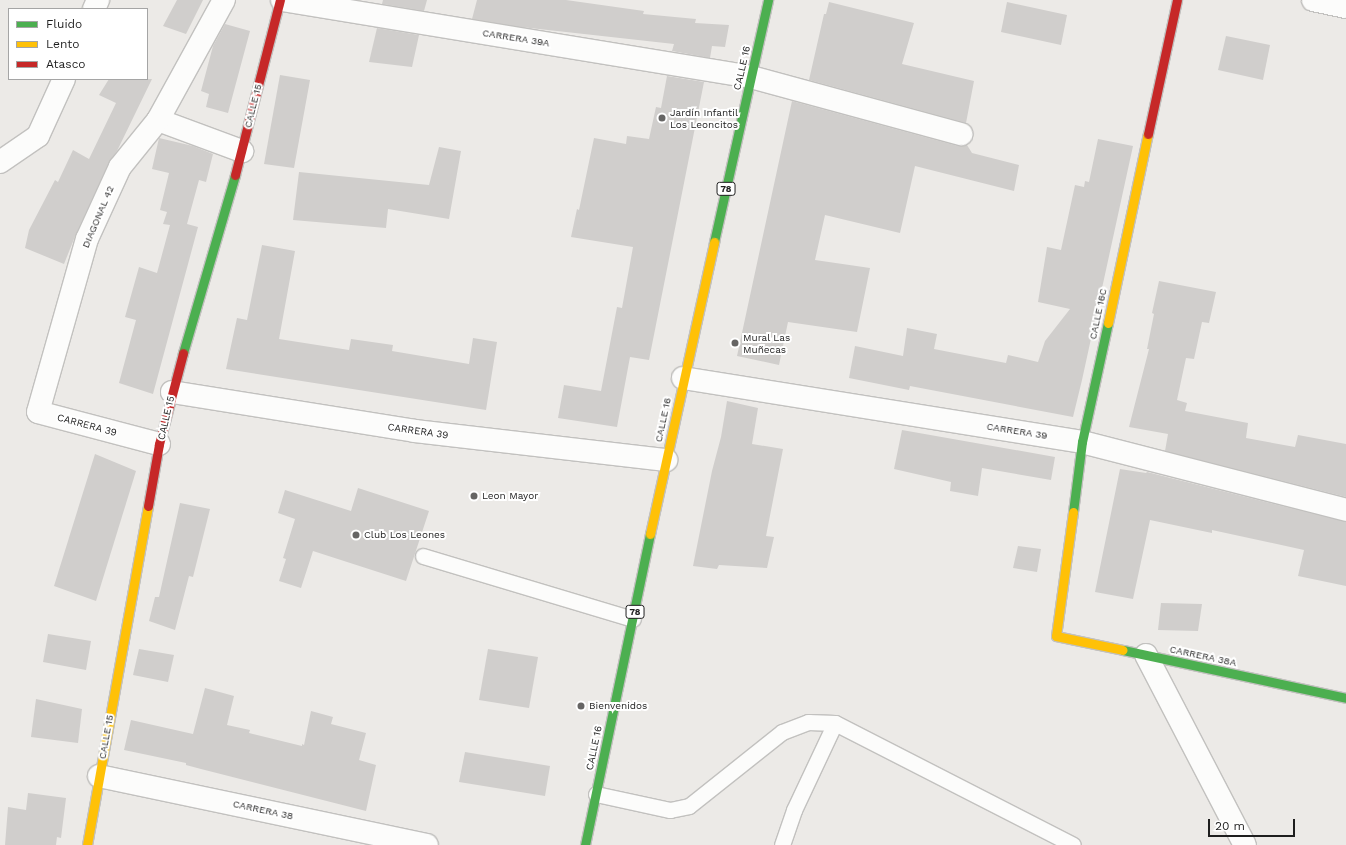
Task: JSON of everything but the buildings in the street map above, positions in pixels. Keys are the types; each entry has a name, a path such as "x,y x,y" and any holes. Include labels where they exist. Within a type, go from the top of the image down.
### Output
{"main road":[{"name":"CALLE 15","path":"87,845 159,444 172,392 242,151 281,0"},
{"name":"CALLE 16","path":"585,845 683,378 768,0"},
{"name":"CALLE 16C","path":"1056,636 1082,442 1177,0"},
{"name":"CARRERA 38A","path":"1056,636 1346,698"}],"street":[{"path":"224,0 158,120 242,151"},
{"name":"CARRERA 39A","path":"281,0 751,77 961,134"},
{"path":"1313,0 1346,7"},
{"path":"0,162 38,136 64,80"},
{"name":"DIAGONAL 42","path":"38,412 87,239 120,167 158,120"},
{"name":"CARRERA 39","path":"683,378 1082,442 1346,510"},
{"name":"CARRERA 39","path":"172,392 415,431 666,460"},
{"name":"CARRERA 39","path":"38,412 159,444"},
{"path":"1146,655 1245,845"},
{"name":"CARRERA 38","path":"99,776 427,845"}],"lane":[{"path":"423,556 633,619"},
{"path":"596,794 670,810 689,806 782,732 808,722 836,723 1073,845"},
{"path":"782,845 794,810 836,723"}],"traffic: fast":[{"path":"714,242 768,0"},
{"path":"183,353 235,175"},
{"path":"1073,512 1082,442 1108,323"},
{"path":"585,845 650,534"},
{"path":"1123,650 1346,698"}],"traffic: slow":[{"path":"1108,323 1148,134"},
{"path":"650,534 714,242"},
{"path":"87,845 148,506"},
{"path":"1073,512 1056,636 1123,650"}],"traffic: jam":[{"path":"235,175 280,0"},
{"path":"1148,134 1177,0"},
{"path":"148,506 159,444 183,353"}],"place":[{"name":"Jardín Infantil Los Leoncitos","path":"662,118"},
{"name":"Mural Las Muñecas","path":"735,343"},
{"name":"Leon Mayor","path":"474,496"},
{"name":"Club Los Leones","path":"356,535"},
{"name":"Bienvenidos","path":"581,706"}]}
